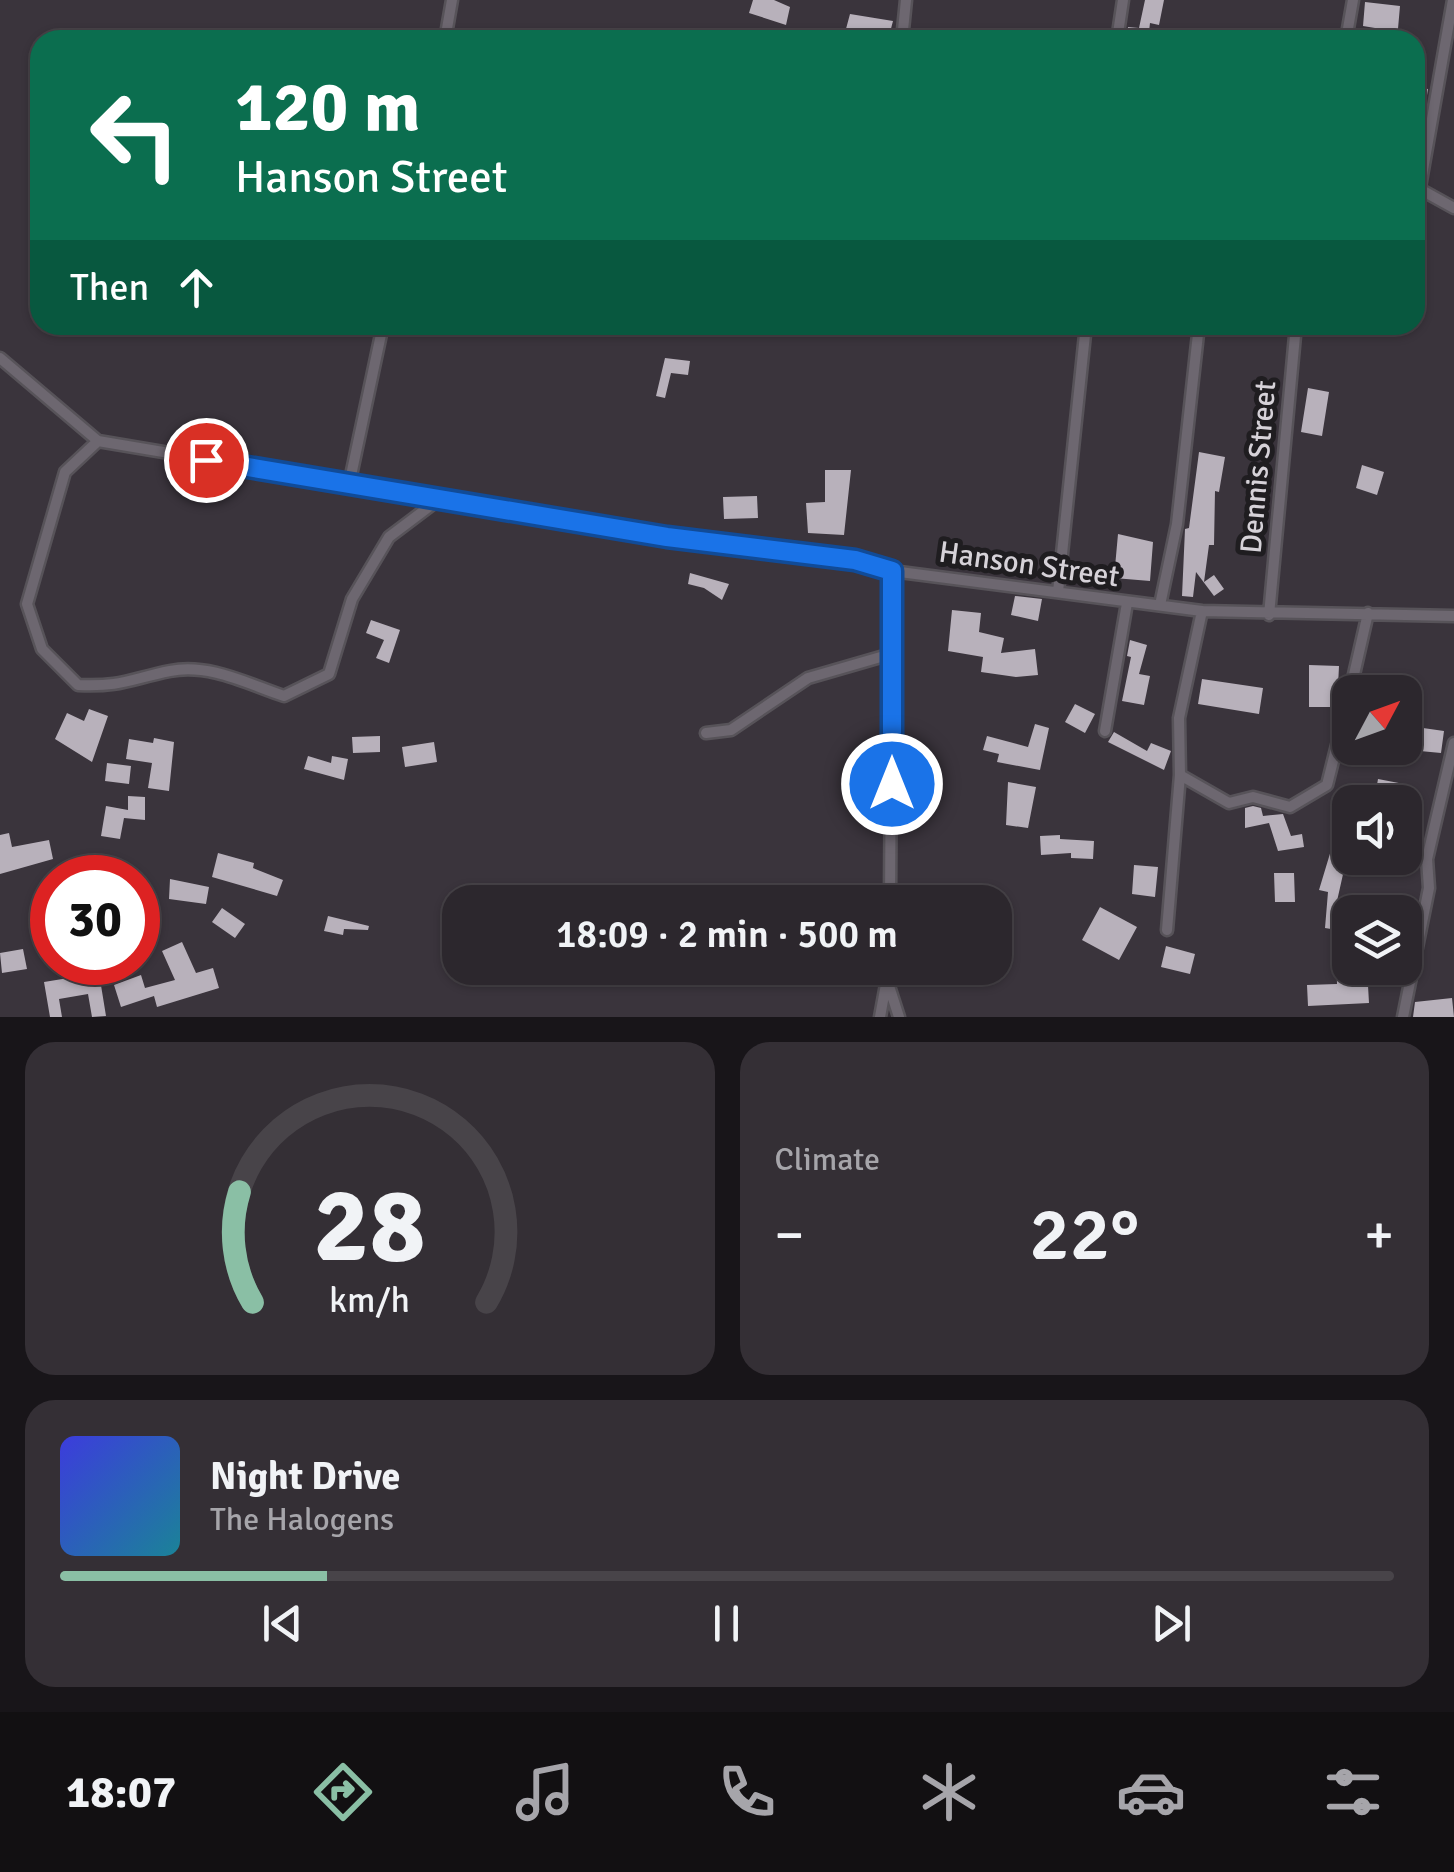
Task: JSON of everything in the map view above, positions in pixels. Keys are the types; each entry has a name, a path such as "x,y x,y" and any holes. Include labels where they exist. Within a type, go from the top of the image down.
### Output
{"street":[{"path":"447,30 452,0"},
{"path":"903,30 906,0"},
{"path":"1119,30 1124,0"},
{"path":"1348,30 1352,0"},
{"path":"1425,150 1453,0"},
{"path":"1425,191 1454,208"},
{"path":"348,485 381,335"},
{"path":"1058,592 1085,335"},
{"path":"1160,605 1177,524 1197,335"},
{"name":"Dennis Street","path":"1268,614 1295,335"},
{"path":"0,358 98,441 65,472 27,604 42,649 78,686 120,687 173,670 224,674 284,696 329,674 352,599 388,536 438,500"},
{"name":"Hanson Street","path":"98,441 667,537 855,560 892,571 1127,604 1202,612 1454,616"},
{"path":"890,885 892,571"},
{"path":"1104,731 1127,604"},
{"path":"1167,930 1180,775 1179,718 1202,612"},
{"path":"1354,675 1368,613"},
{"path":"706,733 731,730 808,678 891,654"},
{"path":"1403,1017 1429,888 1427,859 1454,743"},
{"path":"1180,775 1229,803 1253,798 1290,807 1326,784 1332,761"},
{"path":"880,1017 889,985"},
{"path":"889,985 900,1017"}],"building":[{"path":"753,0 774,0 790,7 786,25 749,13"},
{"path":"1145,0 1164,0 1159,25 1150,23 1149,30 1128,30 1139,28"},
{"path":"1365,2 1400,6 1398,30 1363,26"},
{"path":"850,14 893,21 891,30 846,30"},
{"path":"665,358 690,361 688,375 671,373 665,398 656,396"},
{"path":"1308,388 1329,392 1322,436 1301,432"},
{"path":"1199,452 1225,457 1219,492 1215,491 1214,545 1209,545 1204,582 1214,575 1224,589 1214,596 1196,572 1193,597 1182,596 1185,529 1189,528"},
{"path":"1362,465 1384,472 1377,495 1356,488"},
{"path":"825,470 851,470 844,535 808,533 806,503 825,502"},
{"path":"757,496 758,518 724,519 723,497"},
{"path":"1118,534 1153,542 1150,581 1114,578"},
{"path":"690,573 729,584 722,600 704,588 688,584"},
{"path":"1015,596 1042,599 1038,621 1011,615"},
{"path":"952,610 981,613 979,632 1004,638 1001,653 1035,649 1038,675 1016,677 981,672 983,657 948,651"},
{"path":"371,620 400,630 389,663 376,658 384,640 366,633"},
{"path":"1130,640 1147,645 1139,674 1150,676 1144,705 1122,701 1131,657 1127,656"},
{"path":"1309,665 1339,666 1339,675 1332,675 1332,707 1309,707"},
{"path":"1202,679 1263,688 1259,714 1198,704"},
{"path":"1075,704 1095,714 1085,733 1065,722"},
{"path":"89,709 108,716 92,762 55,739 67,713 84,721"},
{"path":"1035,724 1049,728 1040,770 997,762 999,754 983,750 987,736 1028,747"},
{"path":"1423,728 1444,731 1441,753 1422,751"},
{"path":"1114,732 1147,751 1151,743 1171,751 1164,770 1108,742"},
{"path":"380,736 380,752 353,753 352,737"},
{"path":"154,738 174,742 169,791 148,788 152,763 126,759 129,739 153,743"},
{"path":"434,742 437,762 405,767 402,747"},
{"path":"308,756 331,763 332,756 348,759 344,780 304,769"},
{"path":"107,763 131,766 129,784 105,781"},
{"path":"1378,779 1404,784 1404,785 1377,785"},
{"path":"1008,782 1036,787 1028,828 1006,825"},
{"path":"128,796 145,797 145,820 124,818 120,839 101,836 106,806 128,810"},
{"path":"1245,808 1261,808 1263,816 1283,814 1291,836 1302,834 1304,847 1278,851 1269,823 1245,828"},
{"path":"9,833 12,847 49,840 52,855 30,855 30,866 0,874 0,835"},
{"path":"1060,835 1060,839 1094,841 1093,859 1071,858 1071,853 1041,855 1040,836"},
{"path":"1332,847 1332,875 1343,875 1338,895 1332,895 1332,929 1325,928 1328,892 1319,890"},
{"path":"218,853 254,863 253,868 283,880 277,896 212,877"},
{"path":"1134,865 1158,867 1155,897 1132,894"},
{"path":"1274,873 1294,873 1295,902 1275,902"},
{"path":"170,879 209,887 206,904 169,899"},
{"path":"1100,907 1137,927 1119,960 1082,940"},
{"path":"222,908 245,924 235,938 212,922"},
{"path":"328,916 369,926 368,930 344,929 343,935 324,931"},
{"path":"182,942 196,973 213,968 219,988 157,1007 154,996 121,1007 114,985 145,988 175,980 162,951"},
{"path":"1166,946 1195,954 1190,974 1161,967"},
{"path":"23,949 27,969 2,973 0,953"},
{"path":"45,985 101,985 106,1016 92,1017 88,994 59,999 62,1017 50,1017"},
{"path":"1307,985 1368,985 1369,1003 1308,1006"},
{"path":"1452,998 1454,1017 1413,1017 1415,1002"}],"route":[{"path":"206,460 667,537 855,560 892,571 892,784"}]}
